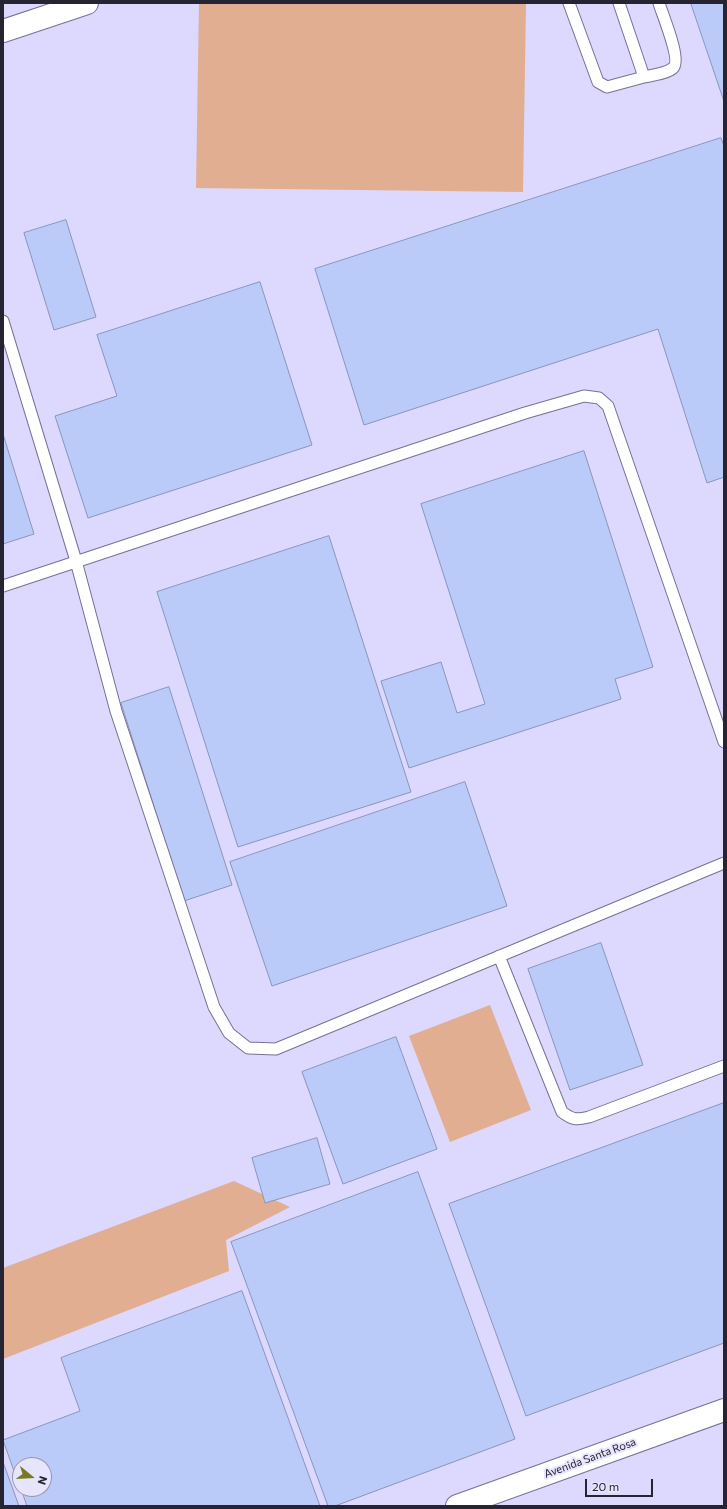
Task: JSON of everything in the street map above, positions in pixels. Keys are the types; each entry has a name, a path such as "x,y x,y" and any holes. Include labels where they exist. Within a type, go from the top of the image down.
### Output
{"street":[{"path":"3,31 87,3"},
{"name":"Avenida Santa Rosa","path":"457,1506 724,1410"}],"lane":[{"path":"569,3 598,82 607,87 674,68 676,64 676,55 659,3"},
{"path":"619,3 644,77"},
{"path":"3,321 76,561 116,711 214,1006 230,1033 248,1048 276,1049 724,863"},
{"path":"3,586 525,413 584,396 599,398 608,406 724,742"},
{"path":"499,956 562,1112 570,1117 577,1120 589,1117 724,1066"}],"shaded area":[{"path":"3,3 724,3 724,1506 3,1506"},
{"path":"199,3 526,3 523,192 196,188"},
{"path":"490,1005 531,1110 450,1142 409,1036"},
{"path":"234,1181 290,1207 226,1240 229,1271 3,1359 3,1268"}],"building":[{"path":"691,3 724,3 724,101"},
{"path":"721,138 724,146 724,477 707,483 658,329 364,425 315,269"},
{"path":"66,220 96,317 54,330 24,233"},
{"path":"260,282 312,445 88,518 55,416 117,396 97,335"},
{"path":"3,434 34,534 3,544"},
{"path":"584,451 653,667 615,679 621,699 409,768 381,681 441,662 457,713 485,704 421,504"},
{"path":"329,536 411,792 238,847 157,592"},
{"path":"169,687 232,885 184,901 121,703"},
{"path":"465,782 507,906 272,986 230,862"},
{"path":"601,943 643,1065 570,1090 528,969"},
{"path":"396,1037 437,1149 343,1184 302,1072"},
{"path":"724,1103 724,1343 526,1416 449,1204"},
{"path":"317,1138 330,1184 265,1203 252,1158"},
{"path":"418,1172 515,1439 335,1506 328,1506 231,1242"},
{"path":"242,1291 320,1506 27,1506 24,1497 52,1497 52,1457 12,1457 12,1465 3,1440 80,1411 61,1358"},
{"path":"3,1462 12,1487 12,1497 16,1497 19,1506 3,1506"}]}
